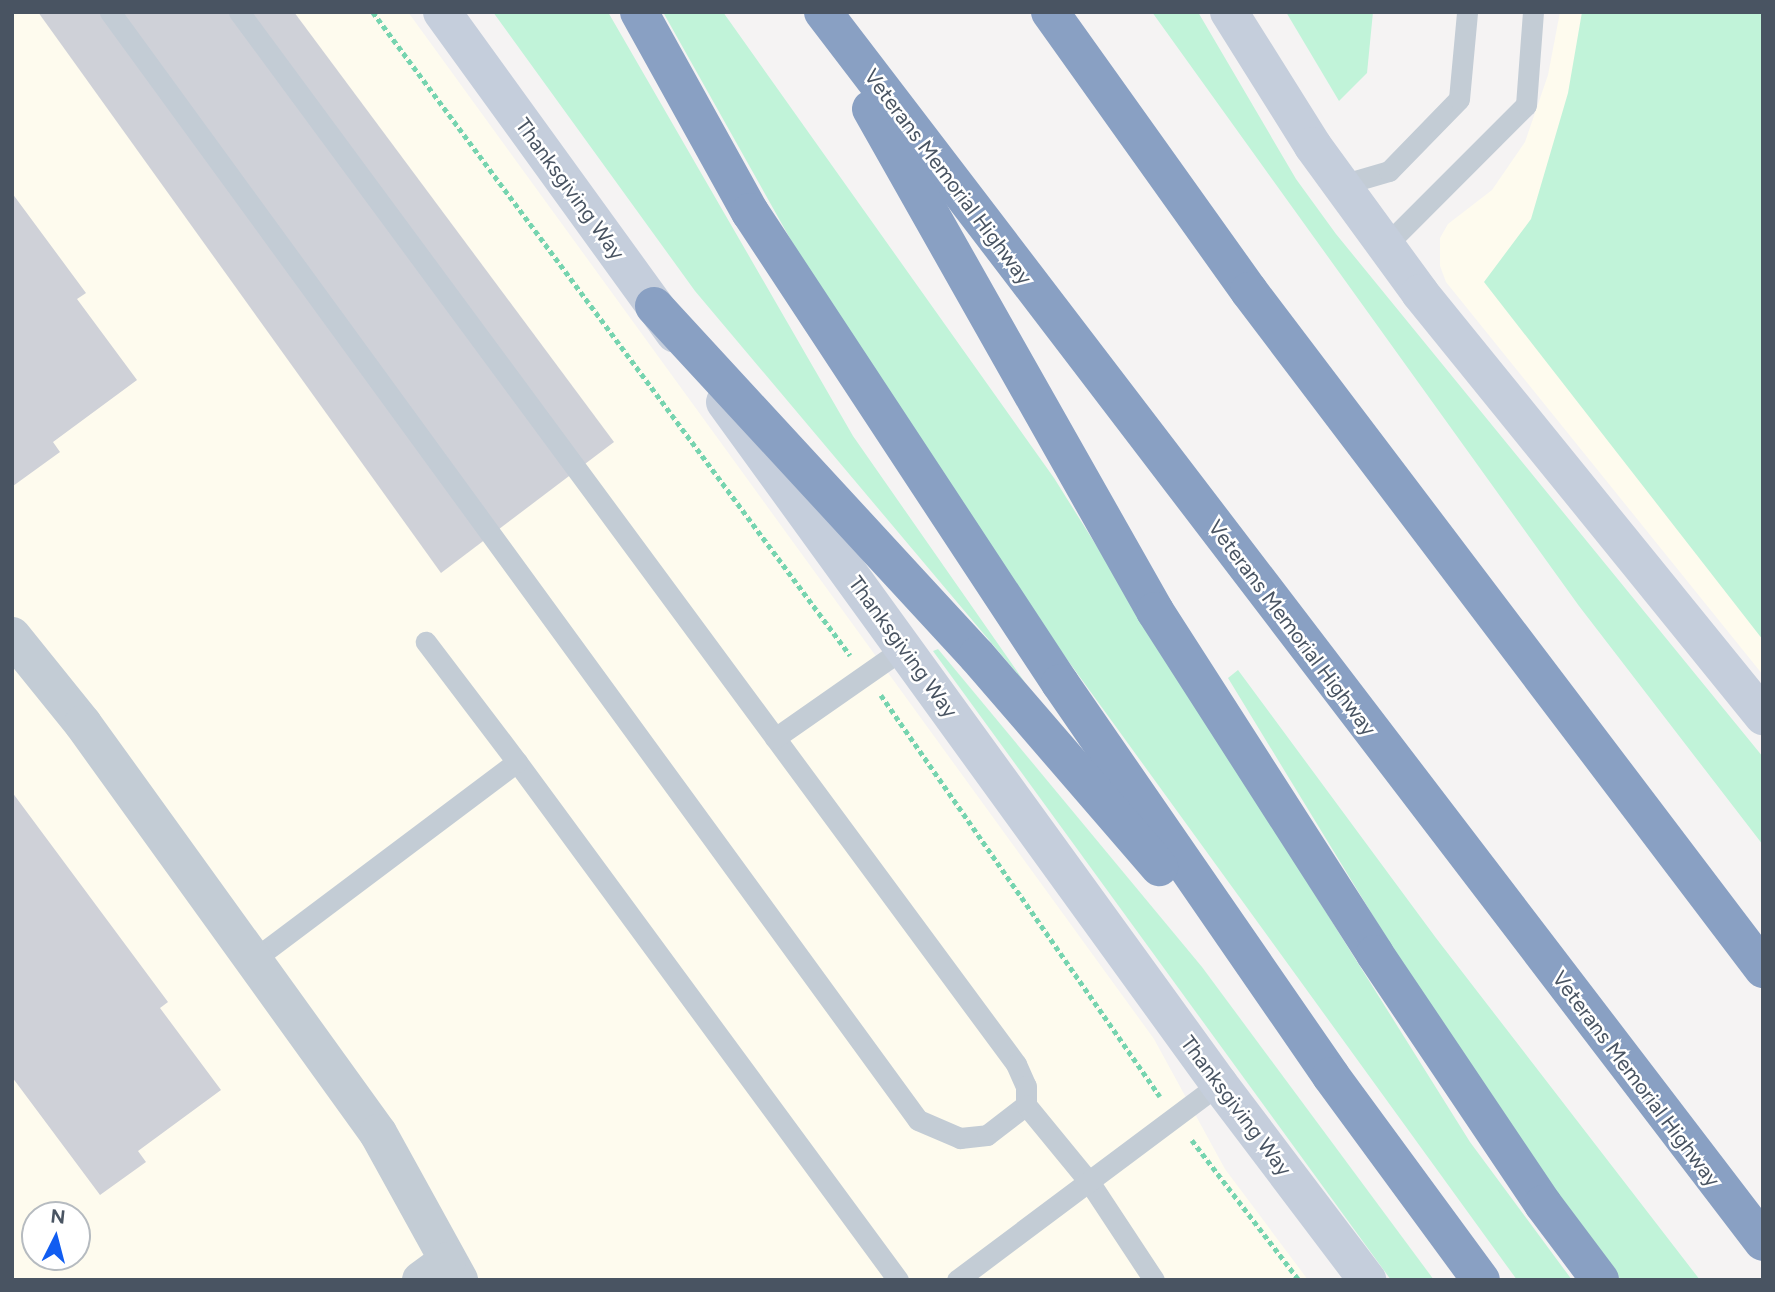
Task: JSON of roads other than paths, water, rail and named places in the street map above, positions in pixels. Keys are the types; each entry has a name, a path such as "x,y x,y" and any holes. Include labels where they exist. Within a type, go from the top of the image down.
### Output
{"highway":[{"path":"639,12 750,212 1060,683 1331,1076 1481,1280"},
{"path":"817,12 1155,611 1382,965 1543,1204 1601,1280"},
{"name":"Veterans Memorial Highway","path":"823,12 1763,1242"},
{"path":"1051,12 1249,291 1763,969"},
{"path":"654,306 1073,764 1331,1076"}],"main road":[{"name":"Thanksgiving Way","path":"442,12 1219,1084 1367,1280"},
{"path":"1229,12 1341,185 1385,246 1763,716"}],"street":[{"path":"12,636 83,724 378,1133 443,1274"}],"lane":[{"path":"110,12 918,1120 960,1138 986,1135 1026,1105"},
{"path":"239,12 1016,1064 1026,1086 1026,1105 1090,1183 1137,1270 1154,1280"},
{"path":"1341,185 1389,171 1459,99 1467,12"},
{"path":"1385,246 1526,106 1533,12"},
{"path":"426,642 898,1280"},
{"path":"775,737 867,677 904,648"},
{"path":"253,960 517,762"},
{"path":"957,1280 1219,1084"}]}
